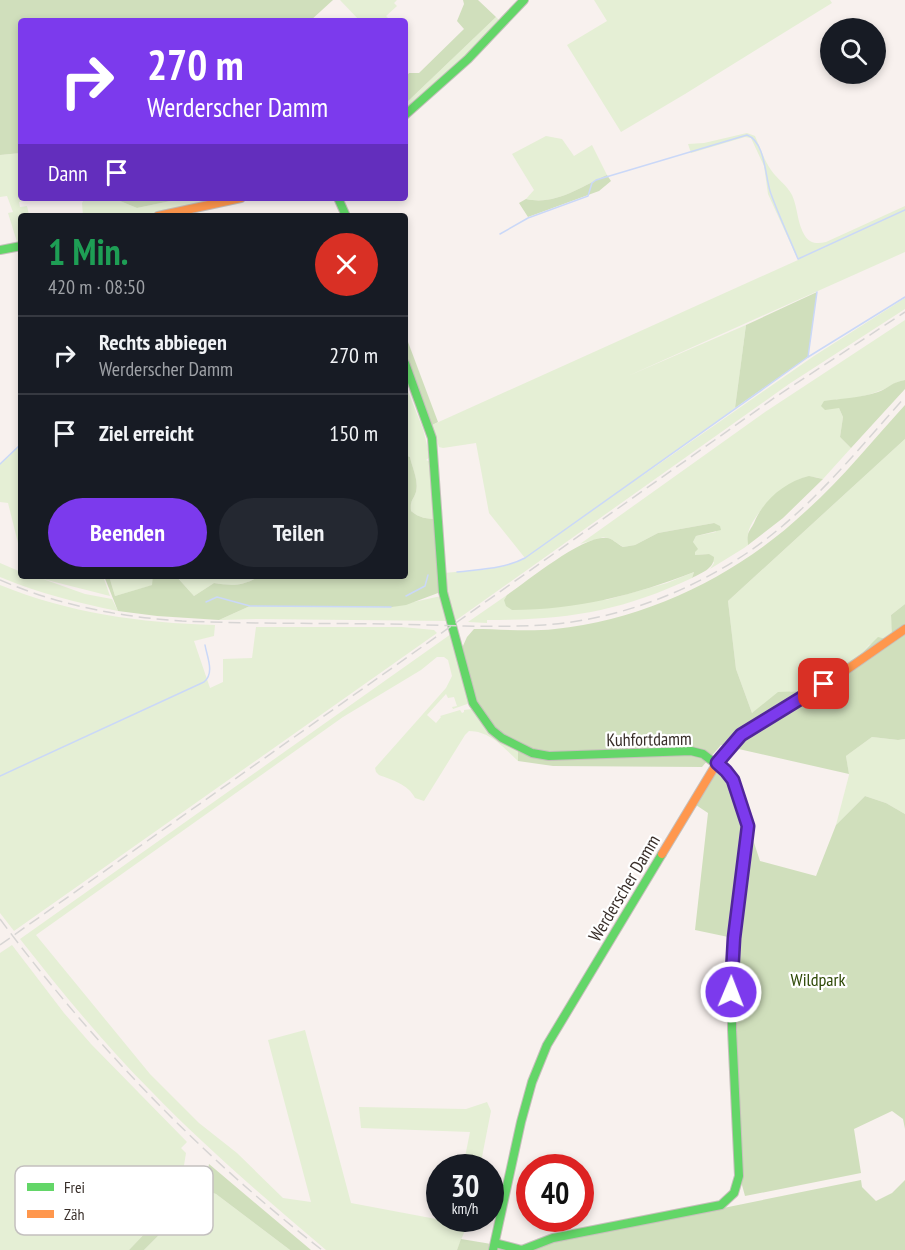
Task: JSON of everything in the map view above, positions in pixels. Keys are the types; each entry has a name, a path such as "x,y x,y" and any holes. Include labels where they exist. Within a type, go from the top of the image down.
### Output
{"street":[{"path":"408,112 468,58 524,0"},
{"path":"172,213 227,201"},
{"path":"0,250 18,247"},
{"name":"Kuhfortdamm","path":"408,371 432,438 443,592 468,689 475,707 483,718 492,730 508,742 532,753 549,756 690,751 703,754 717,763 733,780 748,826 731,970 739,1176 735,1195 730,1201 721,1205 554,1238 522,1250 494,1246"},
{"name":"Werderscher Damm","path":"494,1246 521,1122 532,1082 547,1045 717,763 734,741 748,729 842,673 905,629"}],"green space":[{"path":"0,0 333,0 313,18 18,18 18,153 0,155"},
{"path":"340,0 397,0 394,3 397,6 386,16 388,18 357,18"},
{"path":"463,0 478,0 496,17 408,101 408,74 419,73 464,29 457,21 464,4"},
{"path":"594,0 830,0 832,3 621,132 567,45 607,21"},
{"path":"496,17 500,21 408,108 408,101"},
{"path":"747,133 755,136 773,173 792,195 800,226 809,241 826,242 905,206 905,252 628,376 746,325 735,408 636,480 814,356 905,298 905,309 789,384 455,621 446,592 444,573 496,568 525,558 489,513 476,443 439,447 432,425 798,260 768,194 764,166 751,138 745,137 691,153 688,144 704,143"},
{"path":"546,136 562,139 574,156 592,145 607,175 558,197 547,200 526,199 534,190 512,154"},
{"path":"18,153 18,201 22,201 19,202 20,207 27,206 29,213 18,213 18,242 8,213 13,212 7,196 0,197 0,155"},
{"path":"607,175 611,181 599,191 528,217 519,203 526,199 547,200 558,197"},
{"path":"83,201 120,201 137,208 171,201 210,201 155,213 83,213"},
{"path":"120,201 171,201 137,208"},
{"path":"817,292 808,357 735,408 746,325"},
{"path":"905,320 905,380 863,396 836,399 833,408 839,408 843,417 840,437 851,448 823,479 808,477 800,479 771,499 750,527 748,545 744,548 710,569 714,563 709,554 695,555 693,542 696,536 716,532 714,523 658,533 635,545 623,547 604,537 580,544 765,412"},
{"path":"408,342 438,422 432,425 408,366"},
{"path":"905,380 905,389 851,448 840,437 843,417 839,408 825,410 821,406 824,401 871,394"},
{"path":"408,392 423,429 430,457 426,460 433,463 438,519 423,518 411,511 417,484 408,456"},
{"path":"905,405 905,439 728,601 736,669 752,713 778,692 803,691 861,654 878,637 886,639 892,634 891,615 905,604 905,739 872,737 846,756 849,774 721,745 702,767 553,766 518,761 518,744 496,730 477,707 462,648 474,629 545,630 590,624 658,604 721,574 780,534 806,511 832,486"},
{"path":"905,439 905,604 891,615 893,634 869,645 861,654 803,691 791,691 752,713 736,669 728,601"},
{"path":"18,447 18,543 8,503 0,502 0,464"},
{"path":"408,456 410,457 417,483 411,511 423,518 438,519 441,591 438,593 406,605 392,607 250,606 219,620 118,611 105,579 110,579 115,596 152,585 153,579 179,579 194,596 214,583 227,585 254,579 408,579"},
{"path":"809,476 823,479 783,518 748,545 749,532 769,500 791,483"},
{"path":"714,523 720,526 721,530 696,536 693,542 698,549 695,555 709,554 714,557 712,565 692,578 694,572 650,588 582,604 512,610 506,606 504,600 507,595 556,560 584,544 607,538 623,547 635,545 658,533"},
{"path":"0,563 18,571 18,579 43,579 85,594 112,599 118,611 58,597 0,577"},
{"path":"694,572 692,578 666,590 592,612 542,618 487,620 487,623 468,622 507,595 504,600 606,600 667,583"},
{"path":"43,579 104,579 110,596"},
{"path":"110,579 153,579 153,585 115,596"},
{"path":"179,579 254,579 237,584 214,583 194,596"},
{"path":"0,585 52,603 105,615 159,622 215,625 214,636 194,641 210,688 223,682 223,659 252,658 256,627 402,627 434,630 437,633 14,931 0,913"},
{"path":"441,596 448,621 219,620 250,606 391,607"},
{"path":"451,634 470,703 453,709 452,707 457,706 454,697 448,698 446,694 427,715 436,723 440,716 472,709 499,740 518,750 518,761 490,737 469,731 424,801 415,798 404,786 376,772 375,768 446,688 452,676 448,660 444,657 437,657 421,670 343,717 36,935 150,1074 199,1123 237,1153 283,1198 311,1202 268,1040 305,1030 351,1203 426,1217 426,1232 464,1232 457,1250 326,1250 215,1153 151,1091 83,1017 20,939"},
{"path":"872,737 905,739 905,814 886,803 865,796 836,825 849,775 846,756"},
{"name":"Wildpark","path":"717,763 737,791 760,861 816,876 836,825 865,796 886,803 905,814 905,1129 903,1119 892,1111 854,1129 861,1173 745,1196 738,1148 733,938 695,930 708,813 693,803"},
{"path":"12,945 91,1044 187,1142 181,1148 186,1153 184,1166 15,1166 15,1235 143,1235 129,1250 0,1250 0,953"},
{"path":"487,1102 491,1111 483,1154 466,1154 470,1132 361,1128 359,1107 466,1109"},
{"path":"213,1167 311,1250 290,1250 213,1193"},
{"path":"861,1180 862,1187 876,1201 892,1193 905,1180 905,1250 457,1250 461,1239 504,1246 531,1247"},
{"path":"213,1193 290,1250 144,1250 159,1235 213,1235"},
{"path":"143,1235 159,1235 144,1250 129,1250"}],"waterway":[{"path":"500,234 528,218 588,196 592,183 596,180 747,135 758,145 771,194 798,259 905,210"},
{"path":"808,357 817,292"},
{"path":"457,572 501,566 525,558 808,357 905,297"},
{"path":"0,464 18,447"},
{"path":"406,596 425,586 428,575"},
{"path":"206,602 217,597 250,606 391,607"},
{"path":"0,776 204,682 210,670 205,645"}],"railway":[{"path":"0,945 777,396 905,312"},
{"path":"0,580 66,603 112,613 182,621 506,626 544,625 598,617 624,611 675,592 747,553 791,519 811,500 905,397"},
{"path":"0,919 72,1010 150,1096 234,1176 322,1250"}],"traffic: fast":[{"path":"408,112 468,59 524,0"},
{"path":"339,201 345,213"},
{"path":"0,250 18,247"},
{"path":"408,371 432,438 443,592 473,703 492,730 502,738 532,753 549,756 691,751 703,754 729,774"},
{"path":"493,1250 521,1122 532,1082 547,1045 662,854"},
{"path":"495,1243 522,1250 553,1238 721,1205 734,1193 739,1176 732,1030 732,964"}],"traffic: slow":[{"path":"172,213 227,201"},
{"path":"662,854 717,763 734,741 749,729 842,673 905,629"},
{"path":"729,774 748,826 732,964"}],"route":[{"path":"731,992 734,938 748,826 733,780 717,763 729,747 748,729 824,684"}]}
